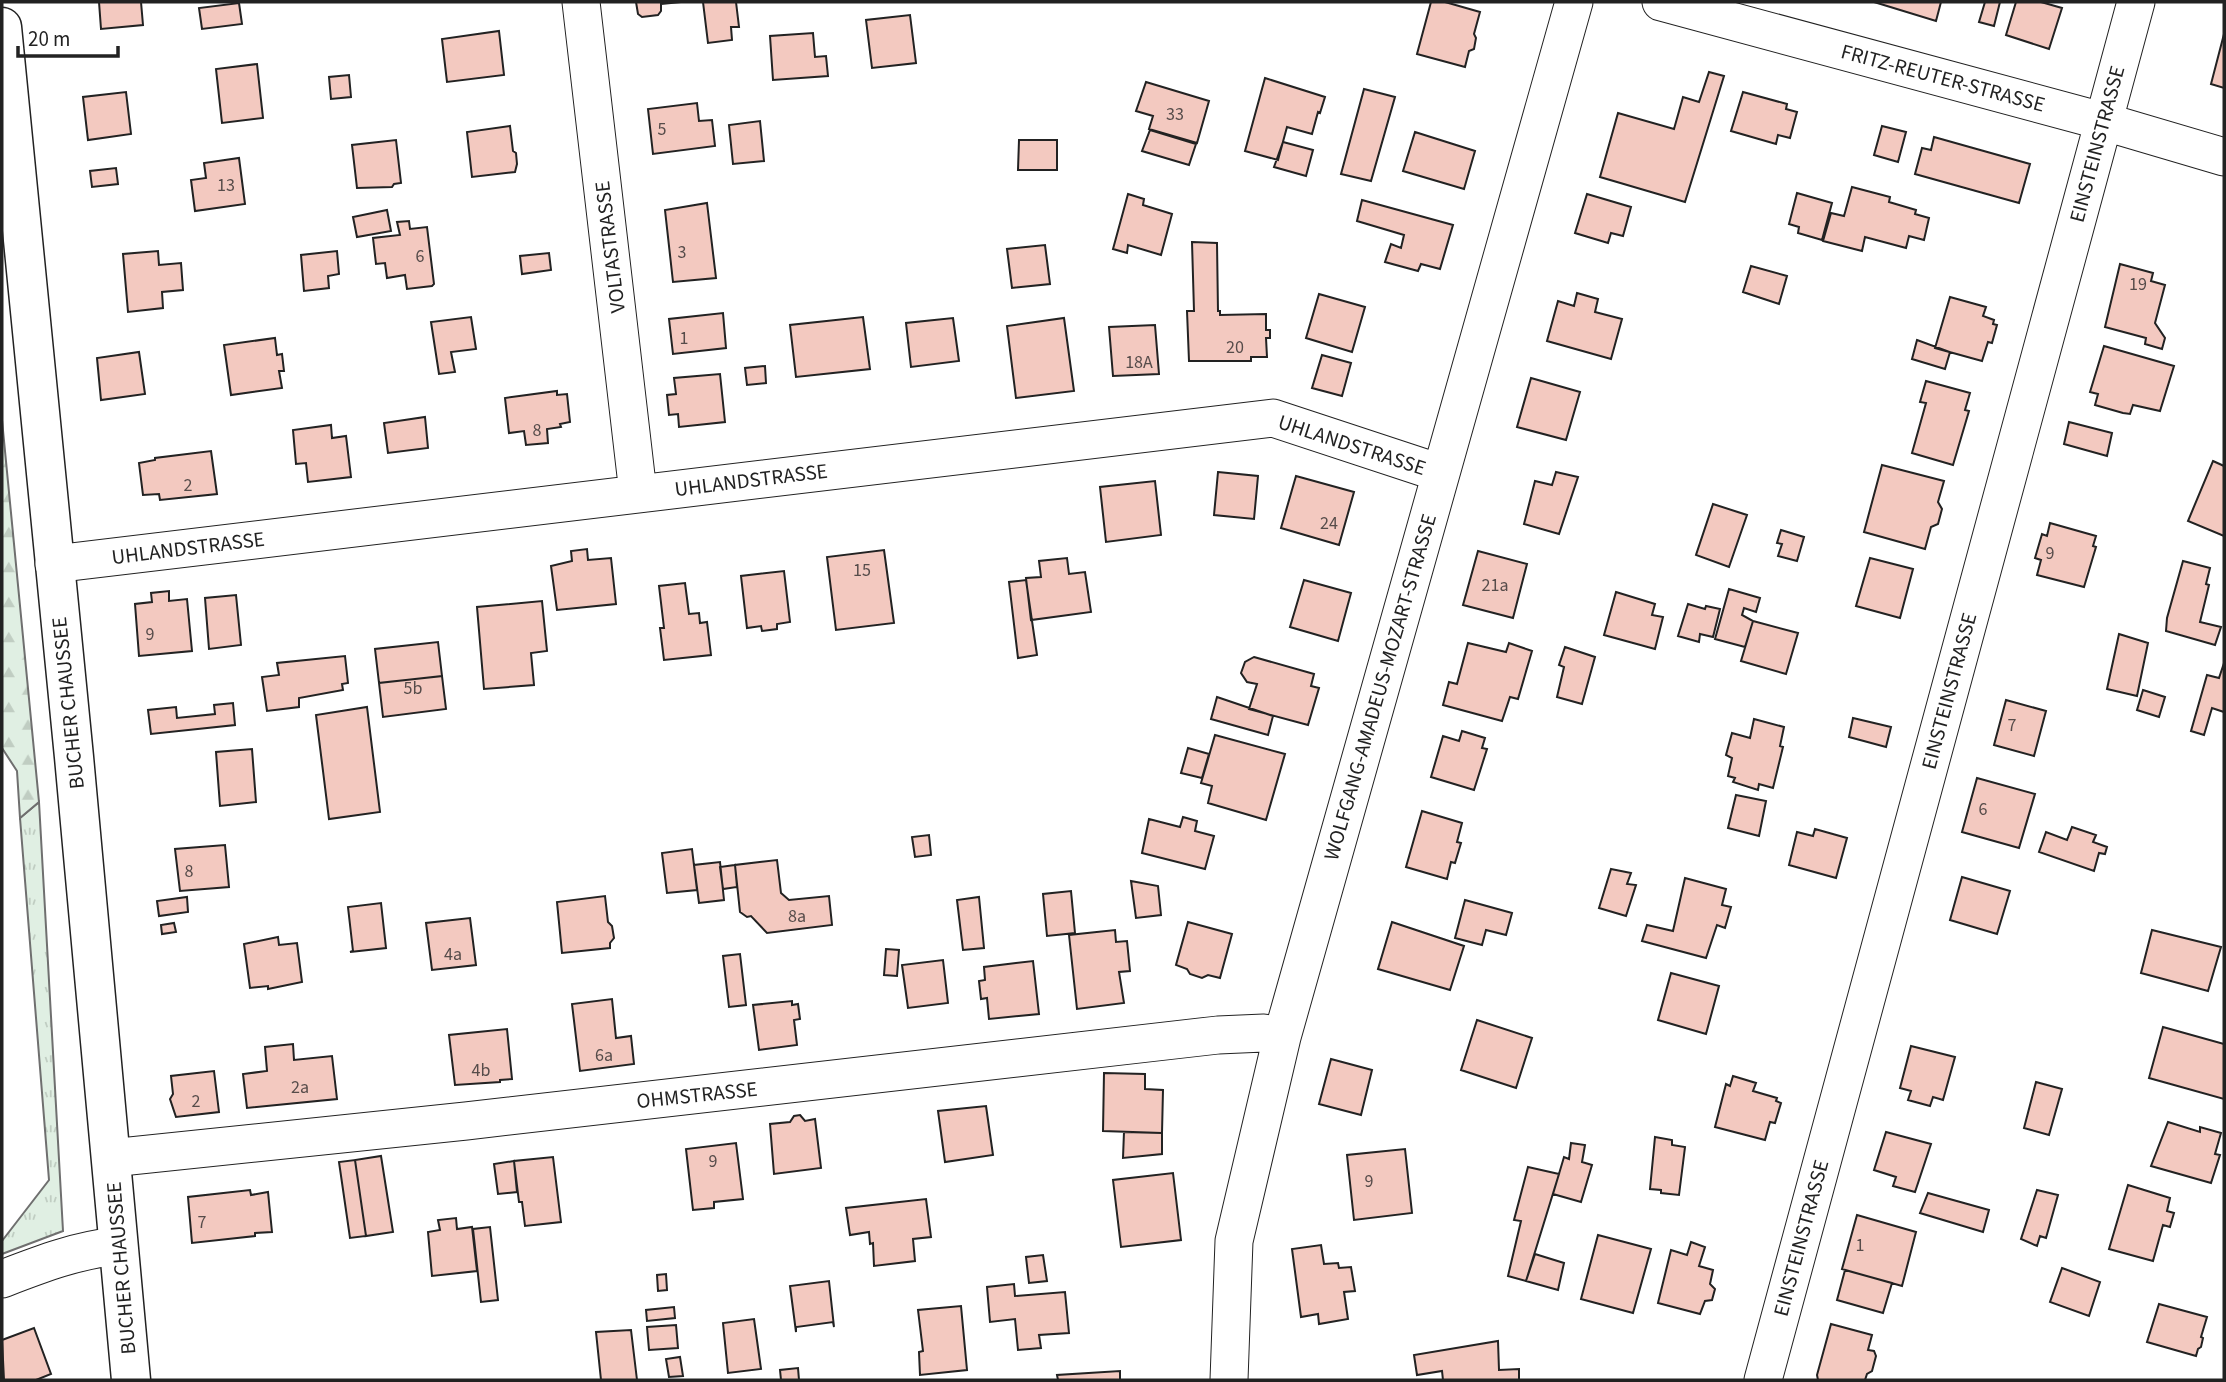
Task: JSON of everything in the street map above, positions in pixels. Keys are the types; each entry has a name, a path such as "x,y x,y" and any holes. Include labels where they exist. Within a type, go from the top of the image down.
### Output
{"main road":[{"name":"BUCHER CHAUSSEE","path":"2,27 131,1380"}],"street":[{"name":"VOLTASTRASSE","path":"581,2 638,493"},
{"name":"WOLFGANG-AMADEUS-MOZART-STRASSE","path":"1229,1380 1234,1241 1282,1037 1574,2"},
{"name":"FRITZ-REUTER-STRASSE","path":"1661,2 2102,121 2224,157"},
{"name":"EINSTEINSTRASSE","path":"1763,1380 2136,2"},
{"name":"UHLANDSTRASSE","path":"54,564 1273,418 1440,473"},
{"name":"OHMSTRASSE","path":"111,1158 1218,1035 1264,1033 1282,1037"},
{"path":"2,1279 65,1255 118,1246"}],"green space":[{"path":"2,420 39,802 20,818 17,771 2,748"},
{"path":"39,802 63,1231 2,1254 2,1241 49,1180 20,818"}],"building":[{"path":"99,2 141,2 143,25 101,29"},
{"path":"636,2 681,2 661,4 658,15 642,17 638,14"},
{"path":"703,2 736,2 739,27 731,27 732,40 708,43"},
{"path":"1431,2 1445,2 1480,12 1474,34 1474,49 1469,51 1465,67 1417,54"},
{"path":"1874,2 1941,2 1936,21"},
{"path":"1985,2 2000,2 1994,26 1979,22"},
{"path":"2016,2 2041,2 2062,8 2049,49 2006,35"},
{"path":"239,3 242,24 202,29 199,8"},
{"path":"910,15 916,63 872,68 866,20"},
{"path":"499,31 504,75 447,82 442,39"},
{"path":"813,33 815,57 826,56 828,76 773,80 770,36"},
{"path":"2224,34 2224,88 2211,84"},
{"path":"257,64 263,118 222,123 216,69"},
{"path":"1709,72 1724,76 1685,202 1600,177 1618,113 1674,129 1683,97 1699,102"},
{"path":"349,75 351,97 331,99 329,77"},
{"path":"1265,78 1325,97 1312,134 1287,127 1278,160 1245,151"},
{"path":"1146,82 1209,101 1197,143 1149,129 1153,116 1136,111"},
{"path":"1364,89 1395,97 1371,181 1341,174"},
{"path":"126,92 131,134 88,140 83,97"},
{"path":"1743,92 1787,104 1786,109 1797,112 1790,138 1778,135 1776,144 1731,131"},
{"path":"697,103 699,121 712,120 715,146 653,154 648,109"},
{"path":"760,121 764,161 733,164 729,125"},
{"path":"510,126 513,151 516,153 515,172 472,177 467,132"},
{"path":"1882,126 1906,132 1898,162 1874,155"},
{"path":"1150,130 1196,144 1189,165 1142,151"},
{"path":"1415,132 1475,151 1464,189 1403,171"},
{"path":"1934,137 2030,164 2019,203 1915,174 1922,148 1931,150"},
{"path":"396,140 401,183 392,187 357,188 352,145"},
{"path":"1019,140 1057,140 1057,170 1018,170"},
{"path":"1283,142 1313,150 1306,176 1274,167"},
{"path":"239,158 245,204 195,211 191,180 206,178 204,163"},
{"path":"116,168 118,184 92,187 90,171"},
{"path":"1852,187 1890,197 1889,202 1916,210 1915,214 1929,218 1924,240 1909,236 1906,248 1865,237 1862,251 1823,241 1831,213 1844,216"},
{"path":"1797,193 1832,203 1822,240 1798,233 1799,227 1789,224"},
{"path":"1128,194 1144,199 1143,205 1172,214 1161,255 1128,245 1127,253 1113,249"},
{"path":"1587,194 1631,207 1623,236 1611,233 1608,243 1575,233"},
{"path":"1362,200 1453,225 1440,269 1421,264 1418,271 1385,262 1391,244 1401,248 1404,235 1357,221"},
{"path":"707,203 716,278 673,282 665,210"},
{"path":"387,210 391,231 357,237 353,217"},
{"path":"409,221 410,229 427,227 434,284 432,286 407,289 405,275 387,278 385,263 376,264 373,238 400,235 397,222"},
{"path":"1192,242 1217,243 1220,315 1266,314 1266,330 1270,330 1270,338 1266,338 1267,357 1251,357 1251,361 1189,361 1187,311 1194,311"},
{"path":"1045,245 1050,284 1012,288 1007,249"},
{"path":"158,251 159,265 181,263 183,290 162,292 163,308 128,312 123,254"},
{"path":"337,251 339,274 328,276 329,288 304,291 301,255"},
{"path":"549,253 551,270 522,274 520,256"},
{"path":"2120,264 2153,273 2151,281 2165,285 2155,323 2165,338 2162,349 2145,344 2146,338 2105,327"},
{"path":"1751,266 1787,276 1779,304 1743,292"},
{"path":"1577,293 1598,299 1595,312 1622,319 1611,359 1547,341 1558,301 1574,306"},
{"path":"1319,294 1365,307 1352,352 1306,338"},
{"path":"1950,297 1986,307 1983,316 1994,320 1993,324 1997,325 1992,343 1988,342 1982,361 1935,348"},
{"path":"723,313 726,348 673,354 669,319"},
{"path":"471,317 476,349 451,352 455,372 439,374 431,322"},
{"path":"863,317 870,369 796,377 790,325"},
{"path":"953,318 959,361 911,367 906,323"},
{"path":"1064,318 1074,391 1016,398 1007,326"},
{"path":"1155,325 1159,374 1113,376 1109,327"},
{"path":"275,338 277,355 282,354 284,371 279,371 282,388 231,395 224,345"},
{"path":"1917,340 1950,352 1945,369 1912,359"},
{"path":"2104,346 2174,366 2160,411 2133,405 2130,414 2095,405 2098,394 2090,392"},
{"path":"139,352 145,394 101,400 97,358"},
{"path":"1322,355 1351,363 1342,396 1312,388"},
{"path":"765,366 766,383 747,385 745,368"},
{"path":"720,374 725,422 679,427 678,414 669,415 667,395 676,394 674,378"},
{"path":"1531,378 1580,392 1566,440 1517,427"},
{"path":"1926,381 1970,393 1965,410 1969,411 1953,465 1912,453 1926,403 1920,402"},
{"path":"557,391 557,395 567,394 570,422 560,424 561,427 547,429 548,443 526,445 524,431 509,433 505,398"},
{"path":"425,417 428,448 388,453 384,423"},
{"path":"2069,422 2112,433 2107,456 2064,444"},
{"path":"331,425 332,438 346,436 351,477 308,482 306,463 296,464 293,430"},
{"path":"211,451 217,494 160,500 159,494 143,495 139,463 155,458"},
{"path":"2213,461 2224,466 2224,536 2188,521"},
{"path":"1882,465 1944,481 1938,502 1942,509 1938,524 1931,527 1925,549 1864,532"},
{"path":"1218,472 1258,476 1254,519 1214,515"},
{"path":"1556,472 1578,477 1559,534 1524,524 1535,481 1552,485"},
{"path":"1296,476 1354,492 1339,545 1281,528"},
{"path":"1155,481 1161,535 1106,542 1100,487"},
{"path":"1713,504 1747,515 1729,567 1696,555"},
{"path":"2050,523 2096,536 2093,546 2096,547 2084,587 2037,575 2041,560 2035,558 2042,534 2047,536"},
{"path":"1781,530 1804,537 1797,561 1778,556 1782,544 1777,543"},
{"path":"587,549 588,560 611,558 616,604 557,610 551,566 572,561 571,551"},
{"path":"884,550 894,623 836,630 827,557"},
{"path":"1478,551 1527,564 1513,618 1463,605"},
{"path":"1067,558 1069,574 1085,572 1091,612 1031,620 1026,578 1041,577 1039,561"},
{"path":"1870,558 1913,569 1900,618 1856,606"},
{"path":"2183,561 2210,568 2206,584 2209,585 2200,622 2221,627 2215,645 2166,631"},
{"path":"784,571 790,622 777,624 777,629 762,631 761,626 747,628 741,576"},
{"path":"1026,580 1037,655 1018,658 1009,582"},
{"path":"1304,580 1351,593 1338,641 1290,627"},
{"path":"685,583 689,614 699,613 700,623 707,622 711,655 664,660 660,628 664,628 659,586"},
{"path":"1729,589 1760,598 1756,612 1744,608 1742,615 1753,621 1745,647 1715,639"},
{"path":"169,591 169,601 187,599 192,651 139,656 135,604 152,602 151,593"},
{"path":"1616,592 1655,604 1652,615 1663,617 1655,649 1604,635"},
{"path":"236,595 241,645 209,649 205,598"},
{"path":"542,601 547,651 531,653 534,685 484,689 477,607"},
{"path":"1688,604 1705,609 1706,606 1720,609 1713,637 1700,634 1699,642 1678,636"},
{"path":"1753,621 1798,633 1786,674 1741,661"},
{"path":"2119,634 2148,643 2137,696 2107,689"},
{"path":"438,642 442,676 379,683 375,649"},
{"path":"1468,643 1506,652 1509,643 1532,651 1518,699 1510,697 1502,721 1443,705 1449,682 1457,684"},
{"path":"1565,647 1595,657 1582,704 1557,697 1564,667 1559,665"},
{"path":"345,656 348,683 342,684 343,690 299,698 299,707 267,711 262,677 279,675 277,663"},
{"path":"1254,657 1314,674 1311,686 1319,688 1308,725 1249,709 1257,684 1247,682 1241,673 1245,662"},
{"path":"2224,663 2224,712 2212,708 2204,735 2191,731 2207,675 2219,678"},
{"path":"442,676 446,709 383,717 379,683"},
{"path":"2143,690 2165,697 2159,717 2137,710"},
{"path":"1217,697 1273,716 1268,735 1211,719"},
{"path":"2006,700 2046,711 2034,756 1994,745"},
{"path":"233,703 235,725 151,734 148,710 176,707 177,718 215,714 214,705"},
{"path":"367,707 380,812 329,819 316,715"},
{"path":"1853,718 1891,727 1886,747 1849,737"},
{"path":"1754,719 1784,727 1780,746 1783,747 1773,788 1759,784 1758,790 1733,782 1735,778 1728,776 1732,758 1726,755 1732,733 1750,738"},
{"path":"1462,731 1485,738 1482,748 1487,749 1474,790 1431,777 1443,736 1459,741"},
{"path":"1215,735 1285,754 1266,820 1208,803 1212,786 1201,783"},
{"path":"1188,748 1209,754 1202,778 1181,773"},
{"path":"252,749 256,802 220,806 216,752"},
{"path":"1977,778 2035,794 2019,848 1962,832"},
{"path":"1736,795 1766,801 1759,836 1728,828"},
{"path":"1422,811 1462,823 1457,842 1461,843 1455,863 1451,862 1447,879 1406,867"},
{"path":"1183,817 1197,821 1195,831 1214,836 1205,869 1142,853 1149,819 1180,827"},
{"path":"2072,827 2096,835 2093,842 2107,847 2105,854 2099,853 2094,871 2039,852 2046,832 2067,840"},
{"path":"1815,829 1847,838 1836,878 1789,865 1797,832 1813,836"},
{"path":"929,835 931,855 915,857 912,837"},
{"path":"225,845 229,887 180,891 175,849"},
{"path":"692,849 697,890 667,893 662,853"},
{"path":"777,860 781,893 789,900 829,896 832,925 767,933 751,916 747,917 740,912 735,865"},
{"path":"720,862 724,900 699,903 694,865"},
{"path":"735,865 737,887 723,889 720,867"},
{"path":"1611,869 1631,873 1627,884 1636,885 1626,916 1599,908"},
{"path":"1962,877 2010,891 1997,934 1950,920"},
{"path":"1685,878 1726,889 1722,905 1731,907 1725,928 1717,925 1706,958 1642,941 1647,925 1673,931"},
{"path":"1131,881 1158,886 1161,915 1136,918"},
{"path":"1071,891 1075,933 1047,936 1043,894"},
{"path":"605,896 608,922 612,926 614,938 610,948 562,953 557,902"},
{"path":"187,897 188,912 159,916 157,901"},
{"path":"979,897 984,948 963,950 957,900"},
{"path":"1465,900 1512,913 1506,935 1486,930 1482,945 1455,938"},
{"path":"381,903 386,948 350,952 353,951 348,907"},
{"path":"470,918 476,965 432,970 426,923"},
{"path":"1188,922 1232,934 1220,978 1208,975 1202,978 1176,965"},
{"path":"1392,922 1464,946 1450,990 1378,969"},
{"path":"174,923 176,932 162,934 161,925"},
{"path":"1115,930 1116,942 1127,941 1130,971 1119,972 1124,1003 1077,1009 1069,935"},
{"path":"2152,930 2221,947 2208,991 2141,973"},
{"path":"278,937 279,945 297,943 302,982 268,989 268,986 250,988 244,944"},
{"path":"886,949 899,950 897,976 884,975"},
{"path":"740,954 746,1005 729,1007 723,956"},
{"path":"943,960 948,1003 908,1008 902,965"},
{"path":"1033,961 1039,1014 989,1019 987,998 981,999 979,981 985,980 984,967"},
{"path":"1671,973 1719,986 1706,1034 1658,1020"},
{"path":"612,999 616,1038 631,1036 634,1064 580,1071 572,1004"},
{"path":"792,1001 792,1005 798,1004 800,1019 794,1020 797,1045 759,1050 753,1005"},
{"path":"1477,1020 1532,1038 1516,1088 1461,1070"},
{"path":"2163,1027 2224,1044 2224,1099 2149,1078"},
{"path":"507,1029 512,1079 455,1085 449,1035"},
{"path":"293,1044 294,1060 332,1056 337,1099 247,1108 243,1074 267,1071 265,1047"},
{"path":"1911,1046 1955,1057 1943,1100 1933,1097 1930,1106 1908,1100 1911,1091 1900,1088"},
{"path":"1331,1059 1372,1070 1361,1115 1319,1104"},
{"path":"214,1071 219,1112 176,1117 170,1099 173,1094 171,1076"},
{"path":"1104,1073 1145,1074 1145,1089 1163,1090 1162,1133 1103,1131"},
{"path":"1733,1076 1756,1083 1753,1091 1777,1098 1776,1101 1781,1103 1775,1123 1770,1122 1765,1140 1715,1127 1726,1084 1730,1086"},
{"path":"2036,1082 2062,1089 2049,1135 2024,1128"},
{"path":"986,1106 993,1155 945,1162 938,1111"},
{"path":"800,1115 805,1121 815,1119 821,1168 774,1174 770,1124 790,1122 794,1116"},
{"path":"2168,1122 2200,1132 2200,1127 2221,1133 2215,1154 2220,1155 2211,1183 2151,1166"},
{"path":"1124,1132 1162,1133 1162,1154 1123,1158"},
{"path":"1886,1132 1931,1144 1915,1192 1893,1186 1896,1177 1874,1170"},
{"path":"1655,1137 1672,1140 1672,1145 1685,1147 1679,1195 1650,1189"},
{"path":"736,1143 743,1199 714,1202 714,1208 693,1210 686,1149"},
{"path":"1571,1143 1585,1145 1582,1162 1592,1165 1581,1202 1553,1194 1564,1157 1569,1159"},
{"path":"1405,1149 1412,1213 1354,1220 1347,1155"},
{"path":"381,1156 393,1232 366,1236 355,1160"},
{"path":"553,1157 561,1222 525,1226 514,1161"},
{"path":"355,1160 366,1236 350,1238 339,1162"},
{"path":"514,1161 517,1192 498,1194 494,1164"},
{"path":"1528,1167 1559,1174 1526,1281 1508,1276 1521,1221 1514,1220"},
{"path":"1173,1173 1181,1240 1121,1247 1113,1180"},
{"path":"2128,1185 2170,1198 2167,1211 2174,1213 2170,1227 2163,1225 2153,1261 2109,1249"},
{"path":"250,1190 251,1195 268,1192 272,1232 192,1243 188,1197"},
{"path":"2037,1190 2058,1195 2046,1238 2040,1236 2037,1246 2021,1239"},
{"path":"1928,1193 1989,1210 1983,1232 1920,1213"},
{"path":"926,1199 931,1237 913,1239 915,1261 874,1266 873,1243 870,1244 869,1232 850,1235 846,1208"},
{"path":"1857,1215 1916,1232 1902,1286 1842,1269"},
{"path":"456,1218 457,1229 472,1227 477,1271 432,1276 428,1232 440,1230 438,1220"},
{"path":"490,1227 498,1300 481,1302 473,1229"},
{"path":"1598,1235 1651,1249 1633,1313 1581,1299"},
{"path":"1691,1242 1705,1247 1699,1266 1713,1270 1710,1284 1715,1289 1712,1300 1705,1301 1700,1314 1658,1303 1671,1250 1687,1255"},
{"path":"1321,1245 1324,1264 1338,1263 1339,1268 1351,1267 1355,1291 1344,1292 1348,1319 1319,1324 1318,1314 1301,1317 1292,1249"},
{"path":"1535,1254 1564,1263 1558,1290 1526,1281"},
{"path":"1043,1255 1047,1281 1029,1283 1026,1257"},
{"path":"2062,1268 2100,1282 2089,1316 2050,1302"},
{"path":"1845,1270 1892,1283 1883,1313 1837,1300"},
{"path":"666,1274 667,1290 658,1291 657,1275"},
{"path":"829,1281 834,1327 833,1322 796,1327 796,1332 790,1286"},
{"path":"1014,1284 1015,1296 1065,1292 1069,1333 1039,1335 1041,1348 1018,1350 1015,1319 990,1322 987,1287"},
{"path":"2159,1304 2207,1317 2201,1347 2196,1356 2147,1342"},
{"path":"961,1306 967,1370 920,1375 919,1352 923,1351 918,1310"},
{"path":"674,1307 675,1318 647,1321 646,1310"},
{"path":"754,1319 761,1369 728,1373 723,1323"},
{"path":"1831,1324 1872,1335 1868,1350 1874,1351 1876,1356 1872,1371 1867,1374 1865,1380 1818,1380 1817,1375"},
{"path":"676,1325 678,1348 649,1350 647,1327"},
{"path":"34,1328 51,1374 36,1380 4,1380 2,1340"},
{"path":"631,1330 637,1380 601,1380 596,1332"},
{"path":"1498,1341 1499,1370 1519,1369 1519,1380 1443,1380 1442,1371 1417,1375 1414,1355"},
{"path":"680,1357 683,1376 669,1377 666,1359"},
{"path":"798,1368 799,1380 781,1380 780,1370"},
{"path":"1120,1371 1120,1380 1058,1380 1057,1375"}]}
